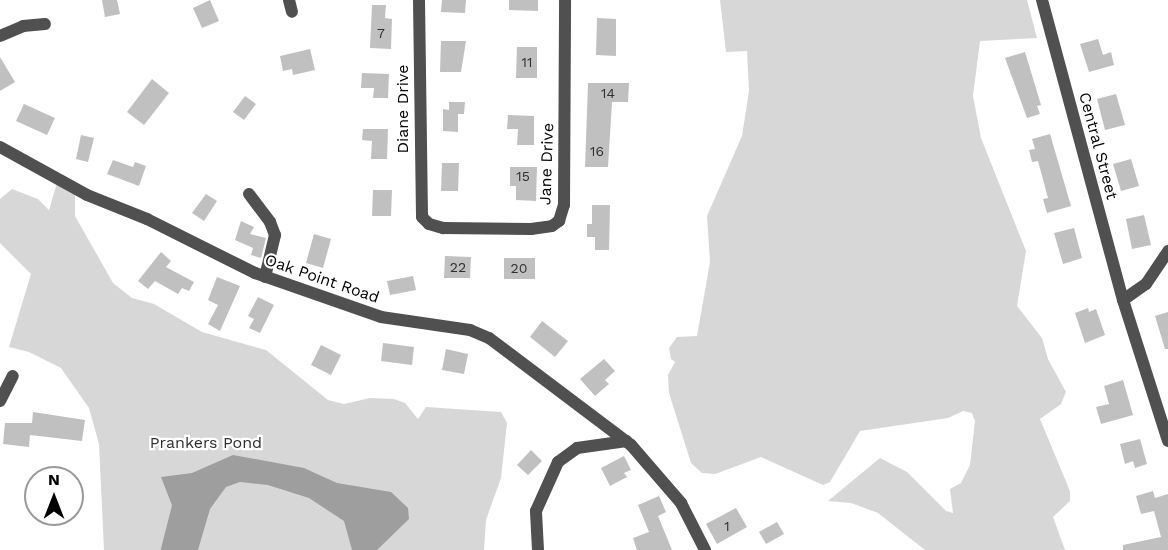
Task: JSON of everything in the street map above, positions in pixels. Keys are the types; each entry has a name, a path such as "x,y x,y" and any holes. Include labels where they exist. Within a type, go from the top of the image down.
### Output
{"street":[{"name":"Diane Drive","path":"419,0 422,217"},
{"name":"Jane Drive","path":"422,217 429,224 442,228 541,229 559,221 565,195 565,0"},
{"name":"Central Street","path":"1042,0 1123,300 1168,441"},
{"path":"0,36 22,26 45,24"},
{"name":"Oak Point Road","path":"0,147 78,190 147,219 228,262 265,277 381,317 480,333 503,346 627,441 681,503 705,550"},
{"path":"249,194 270,222 275,235 265,277"},
{"path":"1123,300 1146,284 1168,251"},
{"path":"0,402 14,376"},
{"path":"538,550 536,511 558,462 578,448 627,441"}],"green space":[{"path":"720,0 1027,0 1037,38 980,41 973,96 981,138 1026,251 1017,306 1042,338 1048,359 1066,392 1061,404 1040,419 1070,491 1070,501 1053,517 1065,550 925,550 878,513 851,503 828,501 880,458 907,472 946,511 953,513 950,489 961,483 970,465 975,421 972,413 963,411 948,418 860,431 830,482 823,485 761,457 715,474 702,473 691,463 669,393 668,375 675,362 671,359 669,348 677,337 697,336 710,262 707,216 742,136 749,91 747,51 726,52"},
{"name":"Prankers Pond","path":"57,183 75,193 75,216 113,283 132,298 154,304 202,332 266,350 328,400 344,404 370,398 394,399 405,403 418,419 426,407 501,412 507,423 501,478 486,520 484,550 104,550 99,444 89,408 61,368 29,352 9,347 31,274 0,243 0,199 12,189 38,199 49,210"}],"shaded area":[{"path":"233,455 304,468 337,483 391,492 408,508 409,519 377,550 352,550 344,521 309,498 268,485 240,482 226,487 210,509 198,550 179,550 173,508 161,477 192,473"}],"building":[{"path":"102,0 117,0 120,14 105,17"},
{"path":"210,0 219,21 202,28 193,8"},
{"path":"442,0 466,0 465,13 441,12"},
{"path":"509,0 538,0 538,11 509,10"},
{"path":"372,5 386,5 385,18 392,19 391,49 370,48"},
{"path":"597,18 616,19 616,56 596,55"},
{"path":"1098,39 1103,55 1111,52 1114,65 1089,72 1080,44"},
{"path":"441,41 466,41 461,72 440,72"},
{"path":"517,47 537,47 537,78 516,78"},
{"path":"310,49 315,70 293,75 292,69 283,71 280,56"},
{"path":"1025,52 1041,105 1037,106 1040,114 1027,118 1005,58"},
{"path":"0,57 15,82 0,91"},
{"path":"362,73 389,74 388,98 373,98 374,88 361,88"},
{"path":"152,79 169,93 144,125 127,112"},
{"path":"588,83 629,83 628,102 612,102 608,167 585,167"},
{"path":"1116,94 1125,125 1105,130 1097,99"},
{"path":"245,96 256,104 244,120 233,112"},
{"path":"449,102 465,102 464,114 458,114 458,132 443,131 443,109 449,110"},
{"path":"24,104 55,118 47,135 16,121"},
{"path":"508,115 534,116 534,145 517,145 518,129 507,129"},
{"path":"363,129 388,129 387,159 371,159 372,141 362,140"},
{"path":"1050,134 1071,206 1047,213 1043,199 1048,198 1038,161 1032,162 1029,150 1035,149 1032,139"},
{"path":"81,135 94,138 88,162 76,159"},
{"path":"1131,159 1139,186 1121,191 1113,164"},
{"path":"113,160 133,167 135,162 146,166 139,186 107,174"},
{"path":"442,163 459,163 458,191 441,191"},
{"path":"510,167 537,167 536,201 516,200 516,186 510,186"},
{"path":"373,190 392,190 391,216 372,216"},
{"path":"206,194 217,201 204,221 192,213"},
{"path":"592,205 610,205 609,250 595,250 595,237 587,237 587,224 592,224"},
{"path":"1144,215 1151,245 1132,249 1126,219"},
{"path":"241,221 254,227 250,234 266,238 261,258 251,255 253,248 235,240"},
{"path":"1074,228 1082,258 1063,264 1054,233"},
{"path":"314,234 331,239 323,268 306,263"},
{"path":"161,252 171,261 166,267 194,282 189,291 182,288 178,294 155,281 148,289 138,281"},
{"path":"445,256 471,257 470,278 444,278"},
{"path":"504,258 535,258 535,279 504,279"},
{"path":"413,276 416,290 390,295 387,281"},
{"path":"217,277 240,286 220,331 208,324 218,305 208,300"},
{"path":"258,297 274,305 260,333 249,328 254,319 248,316"},
{"path":"1088,308 1089,312 1096,309 1105,335 1085,343 1075,313"},
{"path":"1168,312 1168,349 1165,349 1155,316"},
{"path":"542,321 568,341 555,357 530,337"},
{"path":"383,343 414,347 412,365 381,361"},
{"path":"321,345 341,355 331,375 311,365"},
{"path":"446,349 468,354 464,374 442,370"},
{"path":"604,359 615,371 605,380 609,384 595,396 580,379"},
{"path":"1123,380 1133,415 1101,424 1096,407 1109,404 1104,386"},
{"path":"33,412 85,420 82,441 30,435 29,447 3,444 5,423 32,423"},
{"path":"1140,439 1147,464 1135,468 1133,461 1125,464 1120,444"},
{"path":"531,450 542,461 528,475 517,465"},
{"path":"624,456 631,470 624,473 627,477 610,486 601,468"},
{"path":"1153,491 1155,498 1168,494 1168,550 1123,550 1123,545 1161,537 1154,511 1141,514 1136,496"},
{"path":"659,496 666,512 658,516 672,550 637,550 633,538 649,532 638,505"},
{"path":"736,508 747,527 717,544 706,524"},
{"path":"777,522 784,534 766,544 759,532"}],"waterway":[{"path":"173,550 185,503"}]}
